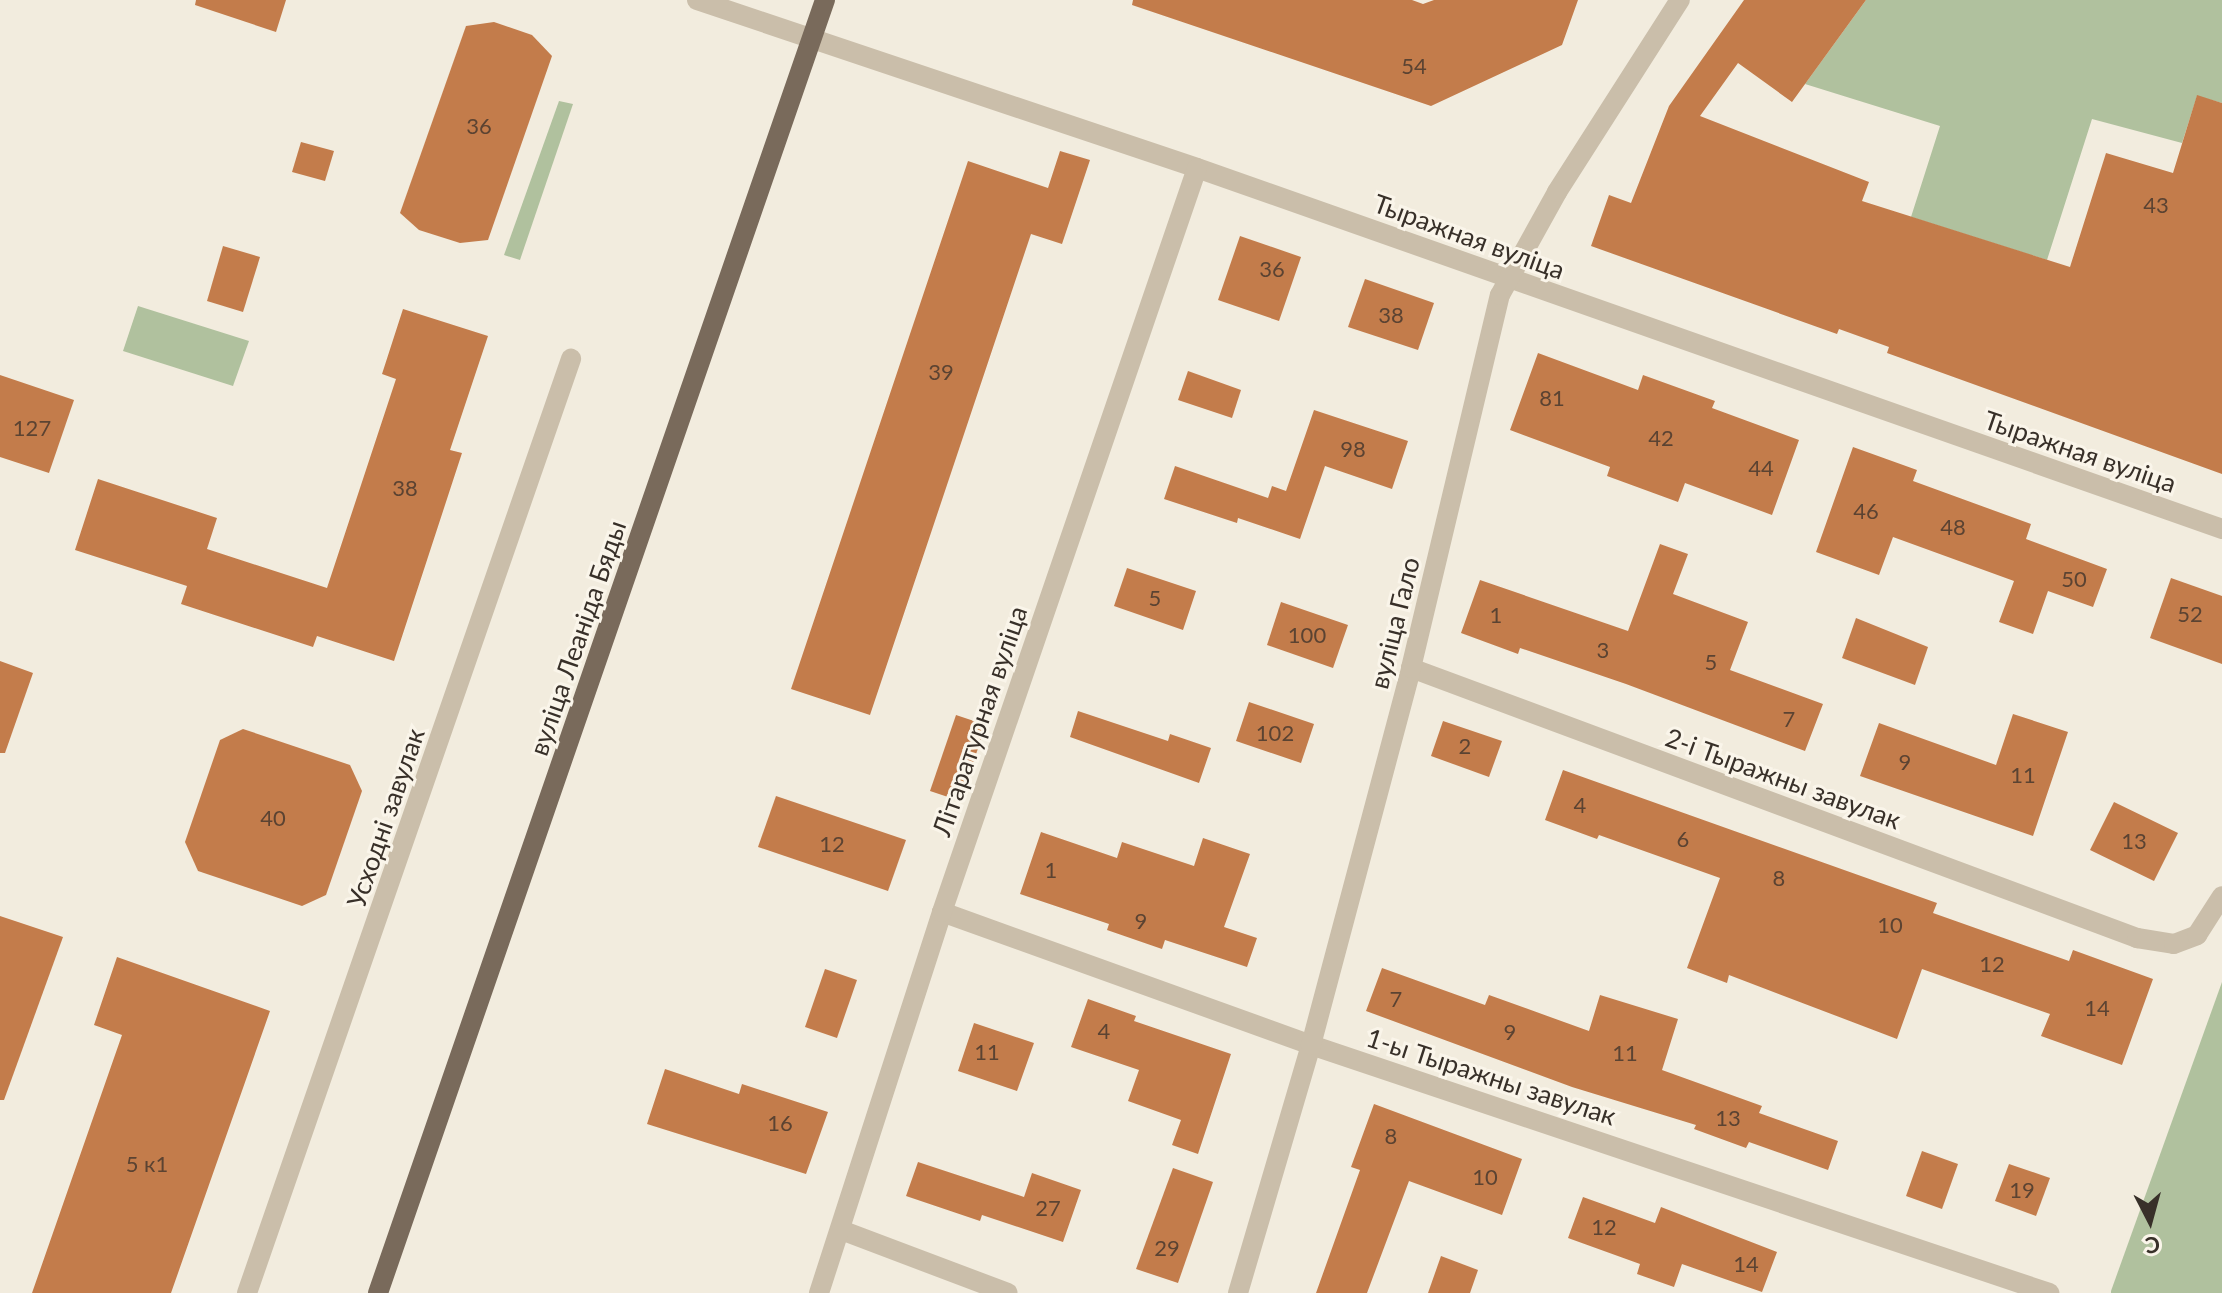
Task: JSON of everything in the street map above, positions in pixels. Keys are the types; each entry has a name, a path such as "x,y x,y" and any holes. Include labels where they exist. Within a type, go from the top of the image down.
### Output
{"main road":[{"name":"вуліца Леаніда Бяды","path":"378,1293 825,0"}],"street":[{"name":"Тыражная вуліца","path":"697,0 1197,168 2222,529"},
{"name":"вуліца Гало","path":"1238,1293 1311,1045 1411,668 1500,295 1557,192 1680,0"},
{"name":"Літаратурная вуліца","path":"819,1293 942,912 1197,168"},
{"name":"Усходні завулак","path":"247,1293 571,359"},
{"name":"2-і Тыражны завулак","path":"1411,668 2137,938 2174,944 2197,935 2222,896"},
{"name":"1-ы Тыражны завулак","path":"942,912 1311,1045 2049,1293"},
{"path":"841,1230 1008,1293"}],"green space":[{"path":"1866,0 2222,0 2222,103 2197,96 2182,143 2092,119 2047,260 1911,217 1940,126 1805,84"},
{"path":"559,101 573,104 520,260 504,255"},
{"path":"138,306 249,341 233,386 123,351"},
{"path":"2222,982 2222,1293 2111,1293 2111,1291"}],"building":[{"path":"196,0 286,0 276,32 195,5"},
{"path":"1133,0 1412,0 1423,4 1434,0 1578,0 1562,45 1431,106 1132,5"},
{"path":"1744,0 1866,0 1792,102 1738,63 1700,116 1869,182 1862,201 2070,267 2106,153 2173,173 2197,95 2222,103 2222,474 1887,353 1889,347 1839,329 1837,334 1591,246 1609,195 1631,203 1669,106"},
{"path":"494,22 532,35 552,56 488,240 460,243 419,230 400,213 466,26"},
{"path":"301,142 334,151 325,181 292,172"},
{"path":"1060,151 1090,160 1062,244 1031,234 870,715 791,689 968,161 1048,188"},
{"path":"1240,236 1301,257 1279,321 1218,300"},
{"path":"223,246 260,257 243,312 207,301"},
{"path":"1365,279 1434,303 1418,350 1348,327"},
{"path":"403,309 488,336 450,450 462,453 394,661 317,636 313,647 181,604 187,586 75,550 98,479 217,518 207,549 327,588 396,379 382,374"},
{"path":"1538,353 1638,390 1643,375 1715,401 1712,408 1799,440 1772,515 1685,483 1678,502 1607,476 1610,467 1510,430"},
{"path":"1188,371 1241,390 1232,418 1178,400"},
{"path":"0,375 74,400 49,473 0,457"},
{"path":"1314,410 1408,441 1392,489 1325,466 1300,539 1238,518 1237,523 1164,499 1175,466 1268,498 1272,486 1286,491"},
{"path":"1853,447 1917,470 1913,481 2031,524 2026,539 2107,569 2093,607 2048,591 2033,634 1999,622 2014,581 1893,537 1879,575 1816,552"},
{"path":"1660,544 1688,554 1673,594 1748,622 1730,670 1823,704 1805,751 1626,684 1520,648 1518,654 1461,633 1480,580 1628,631"},
{"path":"1127,568 1196,591 1183,630 1114,606"},
{"path":"2171,578 2222,596 2222,664 2150,638"},
{"path":"1281,602 1348,625 1333,668 1267,645"},
{"path":"1856,618 1928,647 1915,685 1842,658"},
{"path":"0,661 33,673 5,753 0,753"},
{"path":"1249,702 1314,724 1301,763 1236,741"},
{"path":"1078,711 1168,741 1170,734 1211,748 1199,783 1070,737"},
{"path":"2013,714 2068,732 2033,836 1860,776 1879,723 1996,765"},
{"path":"956,715 986,725 960,801 930,791"},
{"path":"1443,721 1502,741 1489,777 1431,756"},
{"path":"243,729 350,765 362,791 326,895 302,906 198,871 185,842 220,740"},
{"path":"1563,770 1937,903 1933,913 2069,961 2073,950 2153,979 2122,1065 2041,1036 2050,1014 1922,969 1897,1039 1729,975 1727,983 1687,968 1720,878 1599,835 1597,839 1545,820"},
{"path":"776,796 906,840 888,891 758,847"},
{"path":"2114,802 2178,833 2154,881 2090,850"},
{"path":"1041,832 1117,858 1122,842 1194,866 1203,838 1250,854 1224,927 1257,938 1247,967 1165,940 1162,949 1107,930 1109,924 1020,894"},
{"path":"0,916 63,937 4,1100 0,1100"},
{"path":"117,957 270,1011 171,1293 32,1293 122,1035 94,1025"},
{"path":"1382,968 1485,1005 1489,995 1589,1031 1600,995 1678,1019 1662,1070 1762,1106 1759,1113 1838,1141 1828,1170 1749,1142 1746,1148 1694,1129 1696,1125 1572,1087 1366,1011"},
{"path":"825,969 857,980 837,1038 805,1027"},
{"path":"1088,999 1136,1016 1134,1021 1231,1054 1198,1154 1172,1145 1181,1120 1128,1101 1139,1070 1071,1047"},
{"path":"974,1023 1034,1043 1017,1091 958,1071"},
{"path":"665,1069 739,1094 742,1084 828,1112 806,1174 647,1124"},
{"path":"1374,1104 1522,1159 1502,1215 1409,1181 1367,1293 1316,1293 1360,1170 1351,1167"},
{"path":"1922,1151 1958,1164 1942,1209 1906,1196"},
{"path":"918,1162 1024,1197 1032,1173 1081,1190 1063,1242 982,1215 980,1221 906,1196"},
{"path":"2009,1164 2050,1178 2036,1216 1995,1201"},
{"path":"1173,1168 1213,1182 1178,1283 1136,1269"},
{"path":"1583,1197 1655,1223 1661,1207 1777,1252 1762,1292 1682,1264 1674,1287 1637,1274 1640,1264 1568,1238"},
{"path":"1441,1256 1478,1270 1470,1293 1428,1293"}]}
